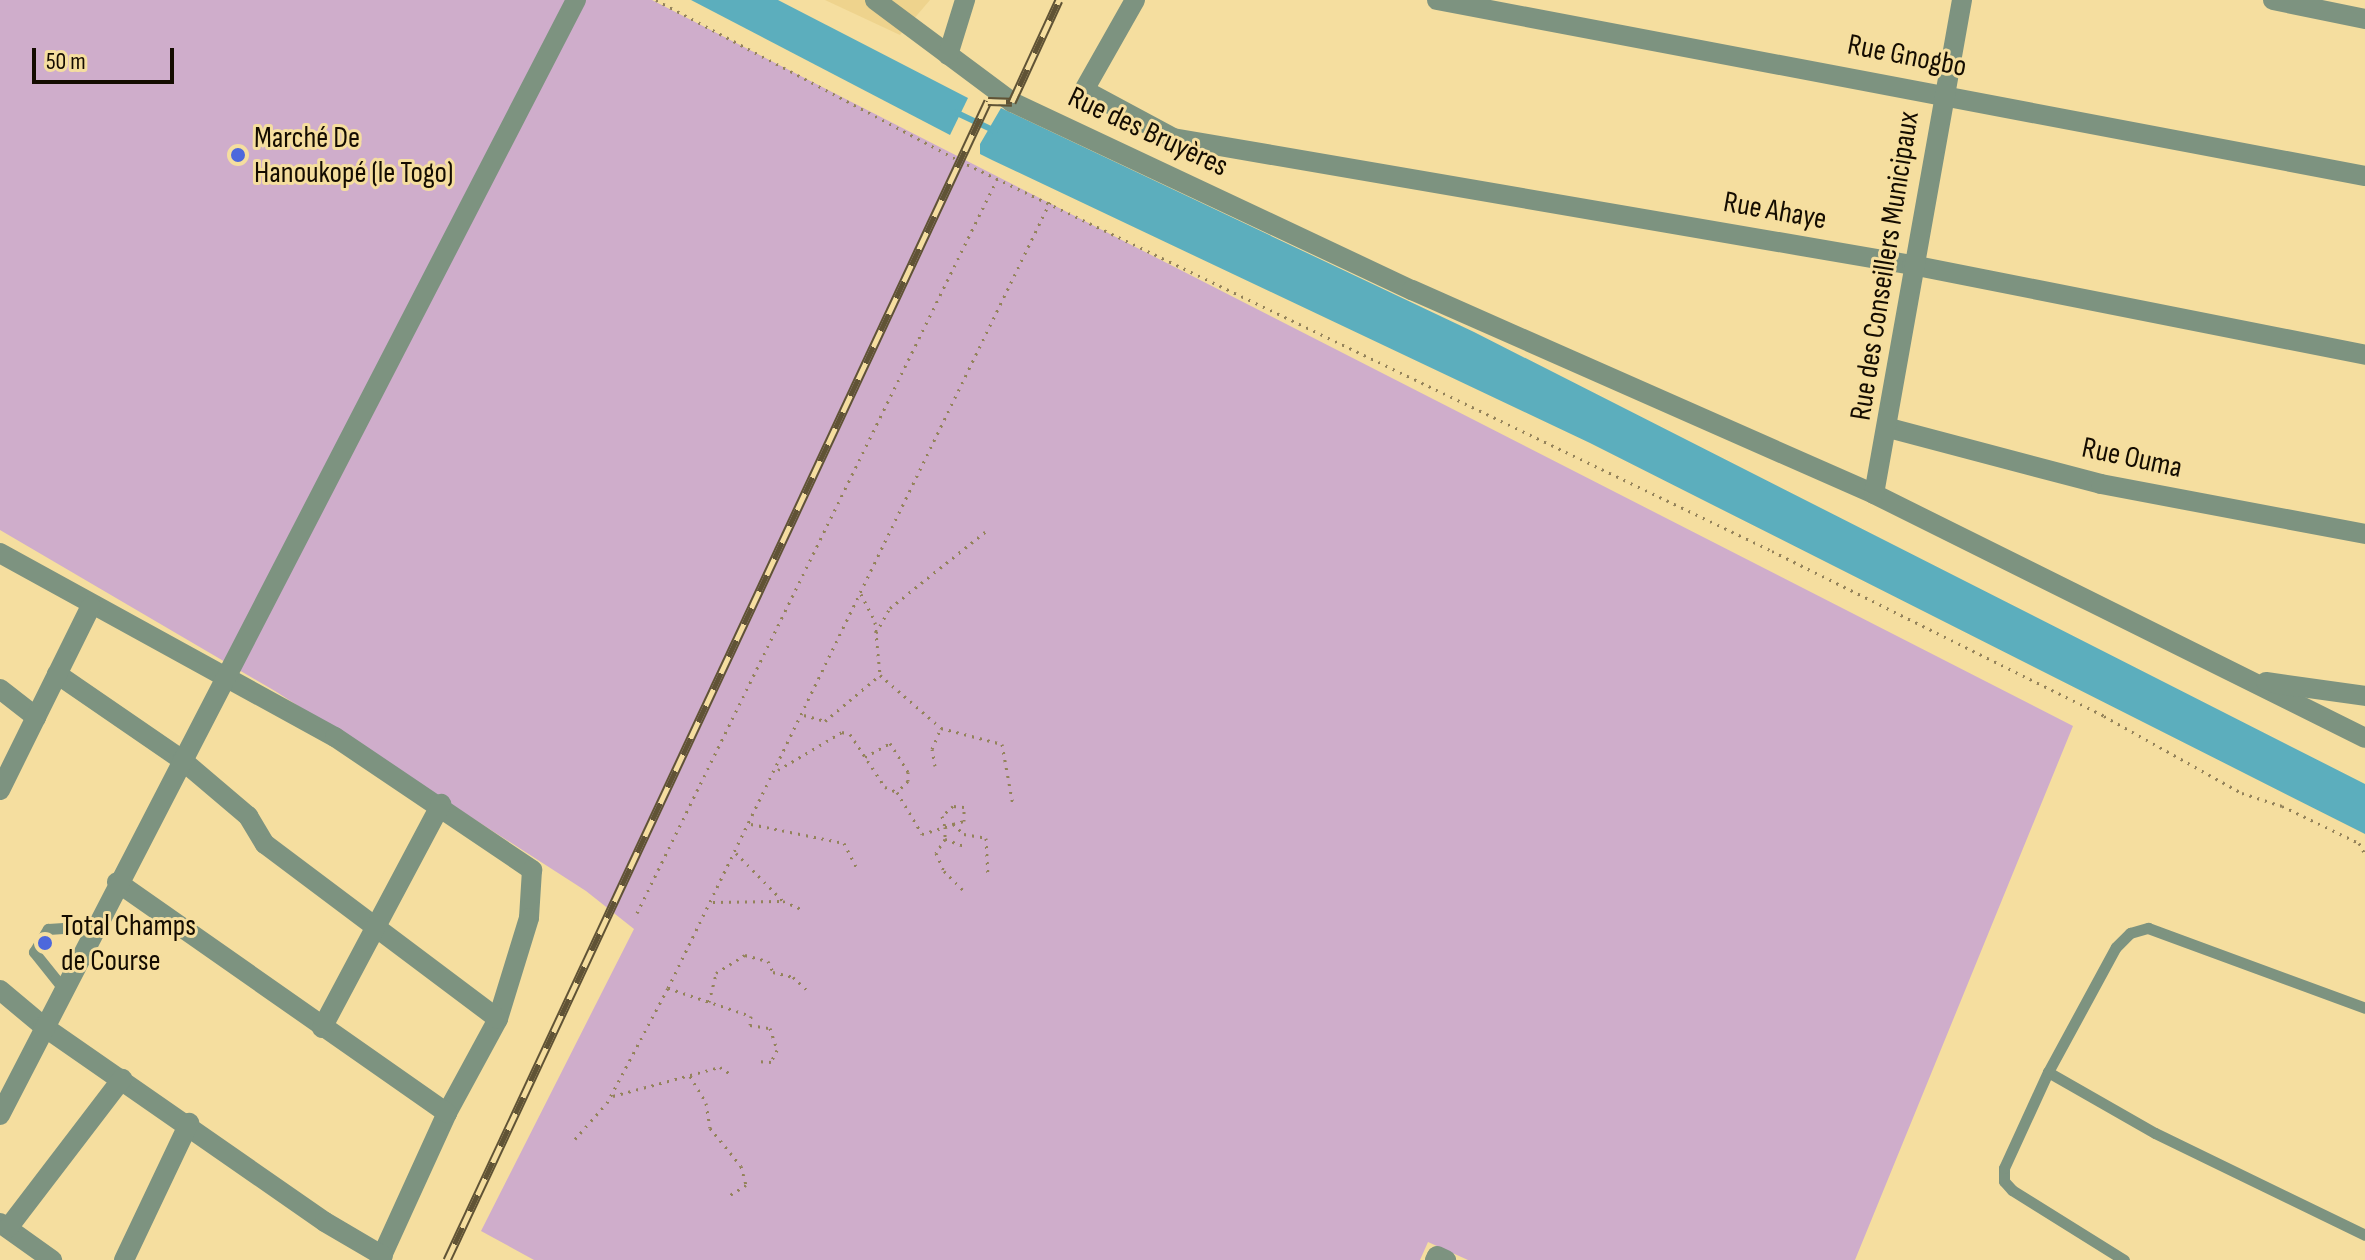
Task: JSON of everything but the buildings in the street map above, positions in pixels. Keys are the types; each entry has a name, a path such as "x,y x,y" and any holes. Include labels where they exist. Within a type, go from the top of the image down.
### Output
{"street":[{"path":"0,1115 62,987 576,0"},
{"name":"Rue des Bruyères","path":"875,0 1012,102 1412,290 1874,494 2365,738"},
{"path":"948,55 965,0"},
{"name":"Rue Ahaye","path":"1135,0 1084,90 1173,138 1912,265 2365,355"},
{"name":"Rue Gnogbo","path":"1437,0 1944,93 2365,176"},
{"name":"Rue des Conseillers Municipaux","path":"1874,494 1889,428 1912,265 1962,0"},
{"path":"2273,0 2365,19"},
{"name":"Rue Ouma","path":"1889,428 2101,484 2365,534"},
{"path":"0,553 91,606 226,676 441,804 532,870 529,918 498,1019 447,1113 382,1258 325,1222 189,1123 43,1026 0,990"},
{"path":"0,790 91,606"},
{"path":"57,674 182,760 248,816 260,840 376,931 498,1019"},
{"path":"2247,680 2365,696"},
{"path":"0,689 36,717"},
{"path":"322,1028 441,804"},
{"path":"117,882 447,1113"},
{"path":"52,1260 4,1226 122,1079"},
{"path":"124,1260 189,1123"}],"lane":[{"path":"62,987 34,952 48,929 94,926"},
{"path":"2124,1260 2004,1181 2004,1168 2048,1072 2116,947 2130,933 2148,928 2365,1008"},
{"path":"2048,1072 2155,1133 2365,1235"}],"path":[{"path":"656,0 998,177 2104,716 2242,793 2282,806 2359,843 2365,854"},
{"path":"637,913 998,177"},
{"path":"575,1139 611,1096 668,988 778,770 1051,201"},
{"path":"876,633 890,608 985,532"},
{"path":"861,593 876,633 880,675 941,728 1002,744 1013,805"},
{"path":"803,714 825,721 880,675"},
{"path":"935,766 932,749 941,728"},
{"path":"778,770 836,732 850,734 885,787 897,792 922,834 945,827 953,824 964,821 966,814 958,804 942,816 945,827 945,839 936,853 944,871 964,891"},
{"path":"865,757 890,743 908,772 908,781 897,792"},
{"path":"751,824 844,843 857,869"},
{"path":"953,824 964,834 986,838 988,875"},
{"path":"945,839 964,846"},
{"path":"736,853 783,901 803,910"},
{"path":"711,902 783,901"},
{"path":"709,1002 716,973 745,955 768,961 773,972 793,977 809,992"},
{"path":"668,988 751,1016 750,1025 770,1028 777,1050 771,1062 756,1061"},
{"path":"611,1096 720,1067 732,1075"},
{"path":"690,1076 706,1103 710,1128 741,1166 746,1185 727,1197"}],"shaded area":[{"path":"0,0 652,0 2073,726 1855,1260 1468,1260 1428,1242 1420,1260 534,1260 481,1231 634,929 586,891 275,691 0,530"},
{"path":"825,0 930,0 900,35"}],"water":[{"path":"691,0 778,0 968,98 950,135"},
{"path":"1001,108 1474,332 2365,784 2365,834 1590,443 980,154 980,144"}],"waterway":[{"path":"955,112 995,131"}],"railway":[{"path":"447,1260 988,101 1012,102 1059,0"}],"place":[{"name":"Marché De Hanoukopé (le Togo)","path":"238,155"},
{"name":"Total Champs de Course","path":"45,943"}]}
